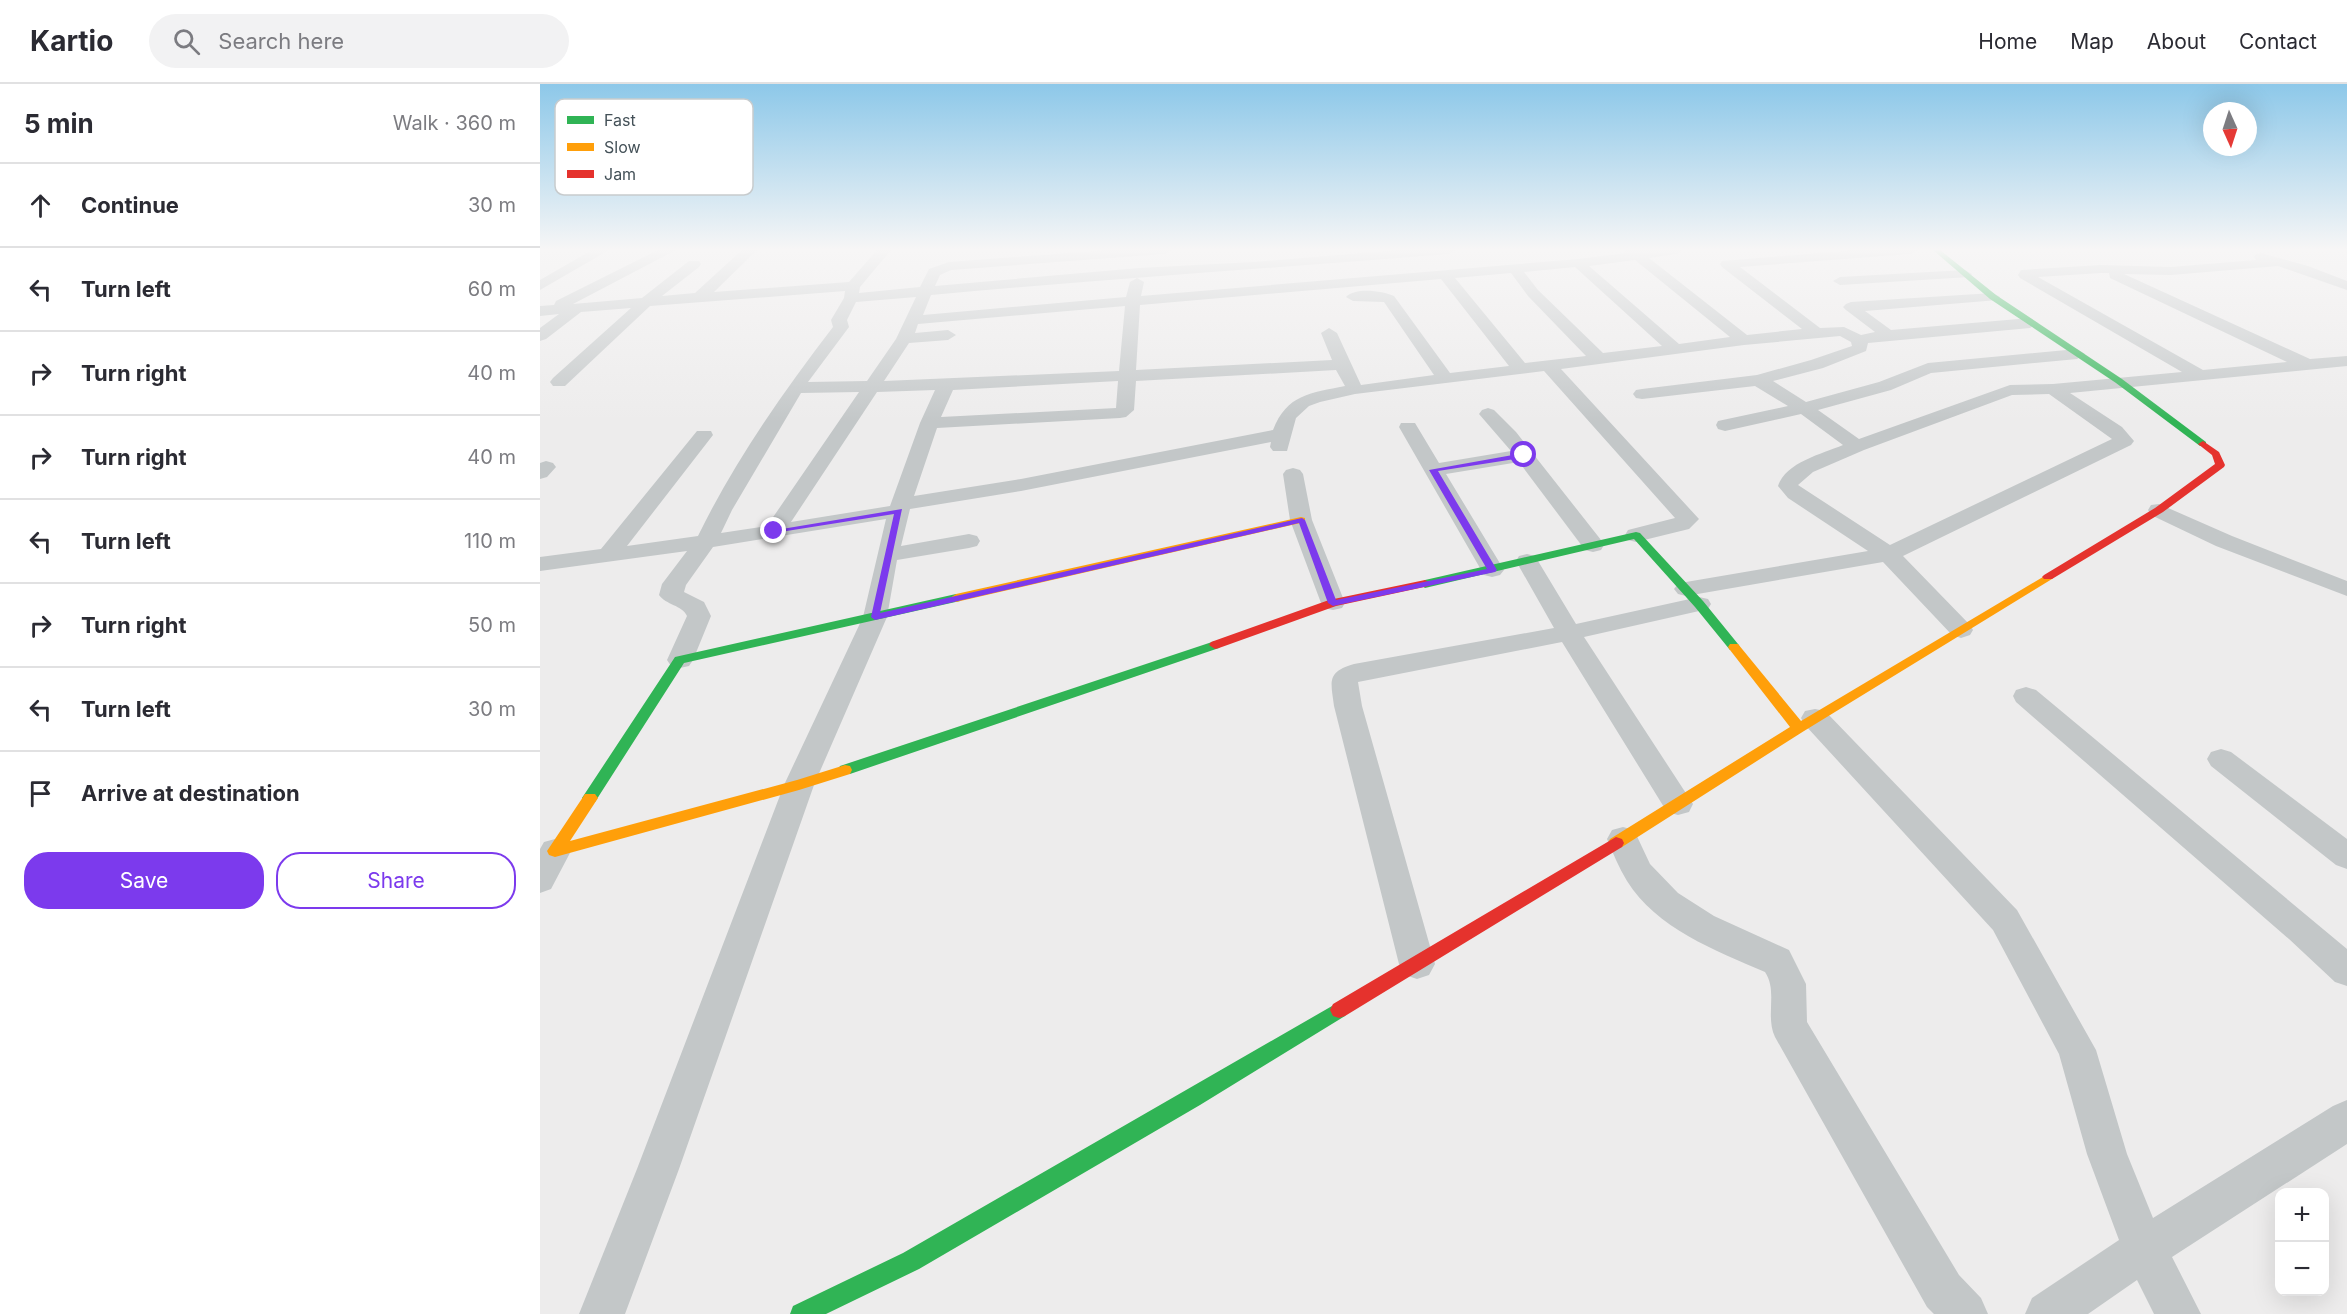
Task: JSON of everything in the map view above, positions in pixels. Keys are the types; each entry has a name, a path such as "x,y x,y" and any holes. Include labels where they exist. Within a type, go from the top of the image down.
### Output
{"street":[{"path":"545,311 584,307"},
{"path":"558,382 640,307"},
{"path":"540,880 555,851 680,660 699,616 695,607 671,596 674,584 706,542 721,510 795,388 841,327 839,320 845,307"},
{"path":"774,531 870,386 904,339 915,320 919,307"},
{"path":"915,320 1126,307"},
{"path":"1018,327 1131,307"},
{"path":"929,423 1120,413 1125,410 1133,307"},
{"path":"1144,307 1214,310"},
{"path":"1395,307 1445,378"},
{"path":"1471,307 1520,368"},
{"path":"1547,307 1598,358"},
{"path":"1628,307 1674,349"},
{"path":"1703,307 1744,340"},
{"path":"1784,307 1817,333"},
{"path":"1852,307 1888,335"},
{"path":"801,1314 910,1261 1193,1098 1417,964 1623,839 1807,723 2159,510 2220,465 2216,454 2119,381 2008,307"},
{"path":"2082,307 2198,374"},
{"path":"2184,307 2307,364"},
{"path":"540,336 578,308"},
{"path":"540,564 774,531 1281,440 1288,413 1294,407 1316,398 1355,388 1361,390 1744,340 1844,332 1859,340 1888,335 2030,323"},
{"path":"904,339 961,333"},
{"path":"1329,333 1341,365 1355,388"},
{"path":"1642,394 1758,380 1860,348 1859,340"},
{"path":"1725,424 1804,408 1885,386 1929,368 2077,354"},
{"path":"1961,630 1888,554 1795,494 1788,486 1790,480 1806,468 1857,446 2010,390 2053,389 2347,361"},
{"path":"555,851 799,785 1091,688 1333,603 1492,570 1681,524 1688,519 1547,364"},
{"path":"795,388 945,385 1341,365"},
{"path":"1758,380 1804,408 1857,446"},
{"path":"602,1314 799,785 875,617 887,555 900,507 929,423 945,385"},
{"path":"1417,964 1351,717 1344,679 1354,673 1569,633 1692,596 1888,554 1920,541 2124,441 2115,431 2053,389"},
{"path":"1488,414 1524,455 1593,545"},
{"path":"1408,427 1492,570"},
{"path":"608,555 704,435"},
{"path":"1433,470 1524,455"},
{"path":"1293,474 1302,520 1333,603"},
{"path":"2159,510 2224,541 2347,589"},
{"path":"680,660 1302,520"},
{"path":"1636,535 1807,723 2006,920 2077,1050 2107,1154 2144,1249 2178,1314"},
{"path":"887,555 969,542"},
{"path":"1527,561 1569,633 1678,804"},
{"path":"2026,696 2301,929 2347,971"},
{"path":"2221,759 2347,856"},
{"path":"1623,839 1639,873 1667,901 1702,926 1777,961 1786,971 1790,992 1788,1025 1943,1291 1965,1314"},
{"path":"2048,1314 2144,1249 2308,1148 2347,1120"}],"traffic: fast":[{"path":"2009,307 2119,381 2203,444"},
{"path":"1425,584 1636,535 1699,604 1734,647"},
{"path":"590,798 680,660 956,598"},
{"path":"845,770 1215,645"},
{"path":"801,1314 911,1261 1193,1098 1339,1010"}],"traffic: slow":[{"path":"956,598 1301,520"},
{"path":"1616,843 1799,728 2048,577"},
{"path":"1734,647 1799,728"},
{"path":"590,798 555,851 799,785 845,770"}],"traffic: jam":[{"path":"2048,577 2159,510 2220,465 2216,454 2203,444"},
{"path":"1215,645 1333,603 1425,584"},
{"path":"1339,1010 1616,843"}],"route":[{"path":"774,531 899,511 887,555 875,617 1302,520 1333,603 1492,570 1433,470 1524,455"}]}
